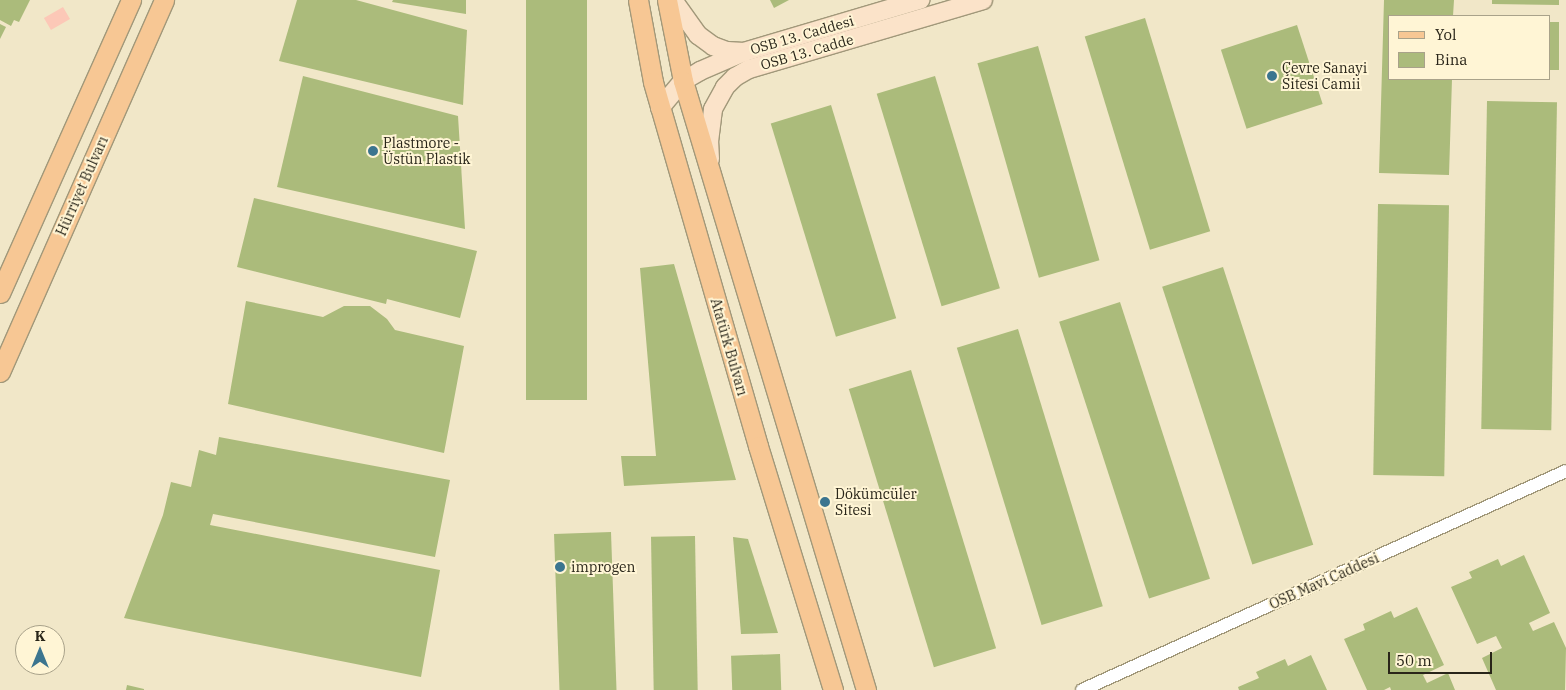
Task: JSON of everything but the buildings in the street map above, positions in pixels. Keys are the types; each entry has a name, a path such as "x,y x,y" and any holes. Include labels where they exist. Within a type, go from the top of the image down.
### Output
{"main road":[{"path":"0,293 131,0"},
{"name":"Hürriyet Bulvarı","path":"0,372 164,0"},
{"name":"Atatürk Bulvarı","path":"638,0 650,74 758,446 833,690"},
{"path":"667,0 683,81 866,690"}],"street":[{"name":"OSB 13. Caddesi","path":"673,0 698,35 713,46 728,51 744,52 920,0"},
{"name":"OSB 13. Cadde","path":"712,177 708,142 713,109 718,98 736,77 749,69 983,0"},
{"path":"660,108 683,81 700,71 744,52"},
{"name":"OSB Mavi Caddesi","path":"1082,690 1566,471"}],"shaded area":[{"path":"63,7 70,19 51,30 44,18"}],"place":[{"name":"Çevre Sanayi Sitesi Camii","path":"1272,76"},
{"name":"Plastmore - Üstün Plastik","path":"373,151"},
{"name":"Dökümcüler Sitesi","path":"825,502"},
{"name":"improgen","path":"560,567"}]}
